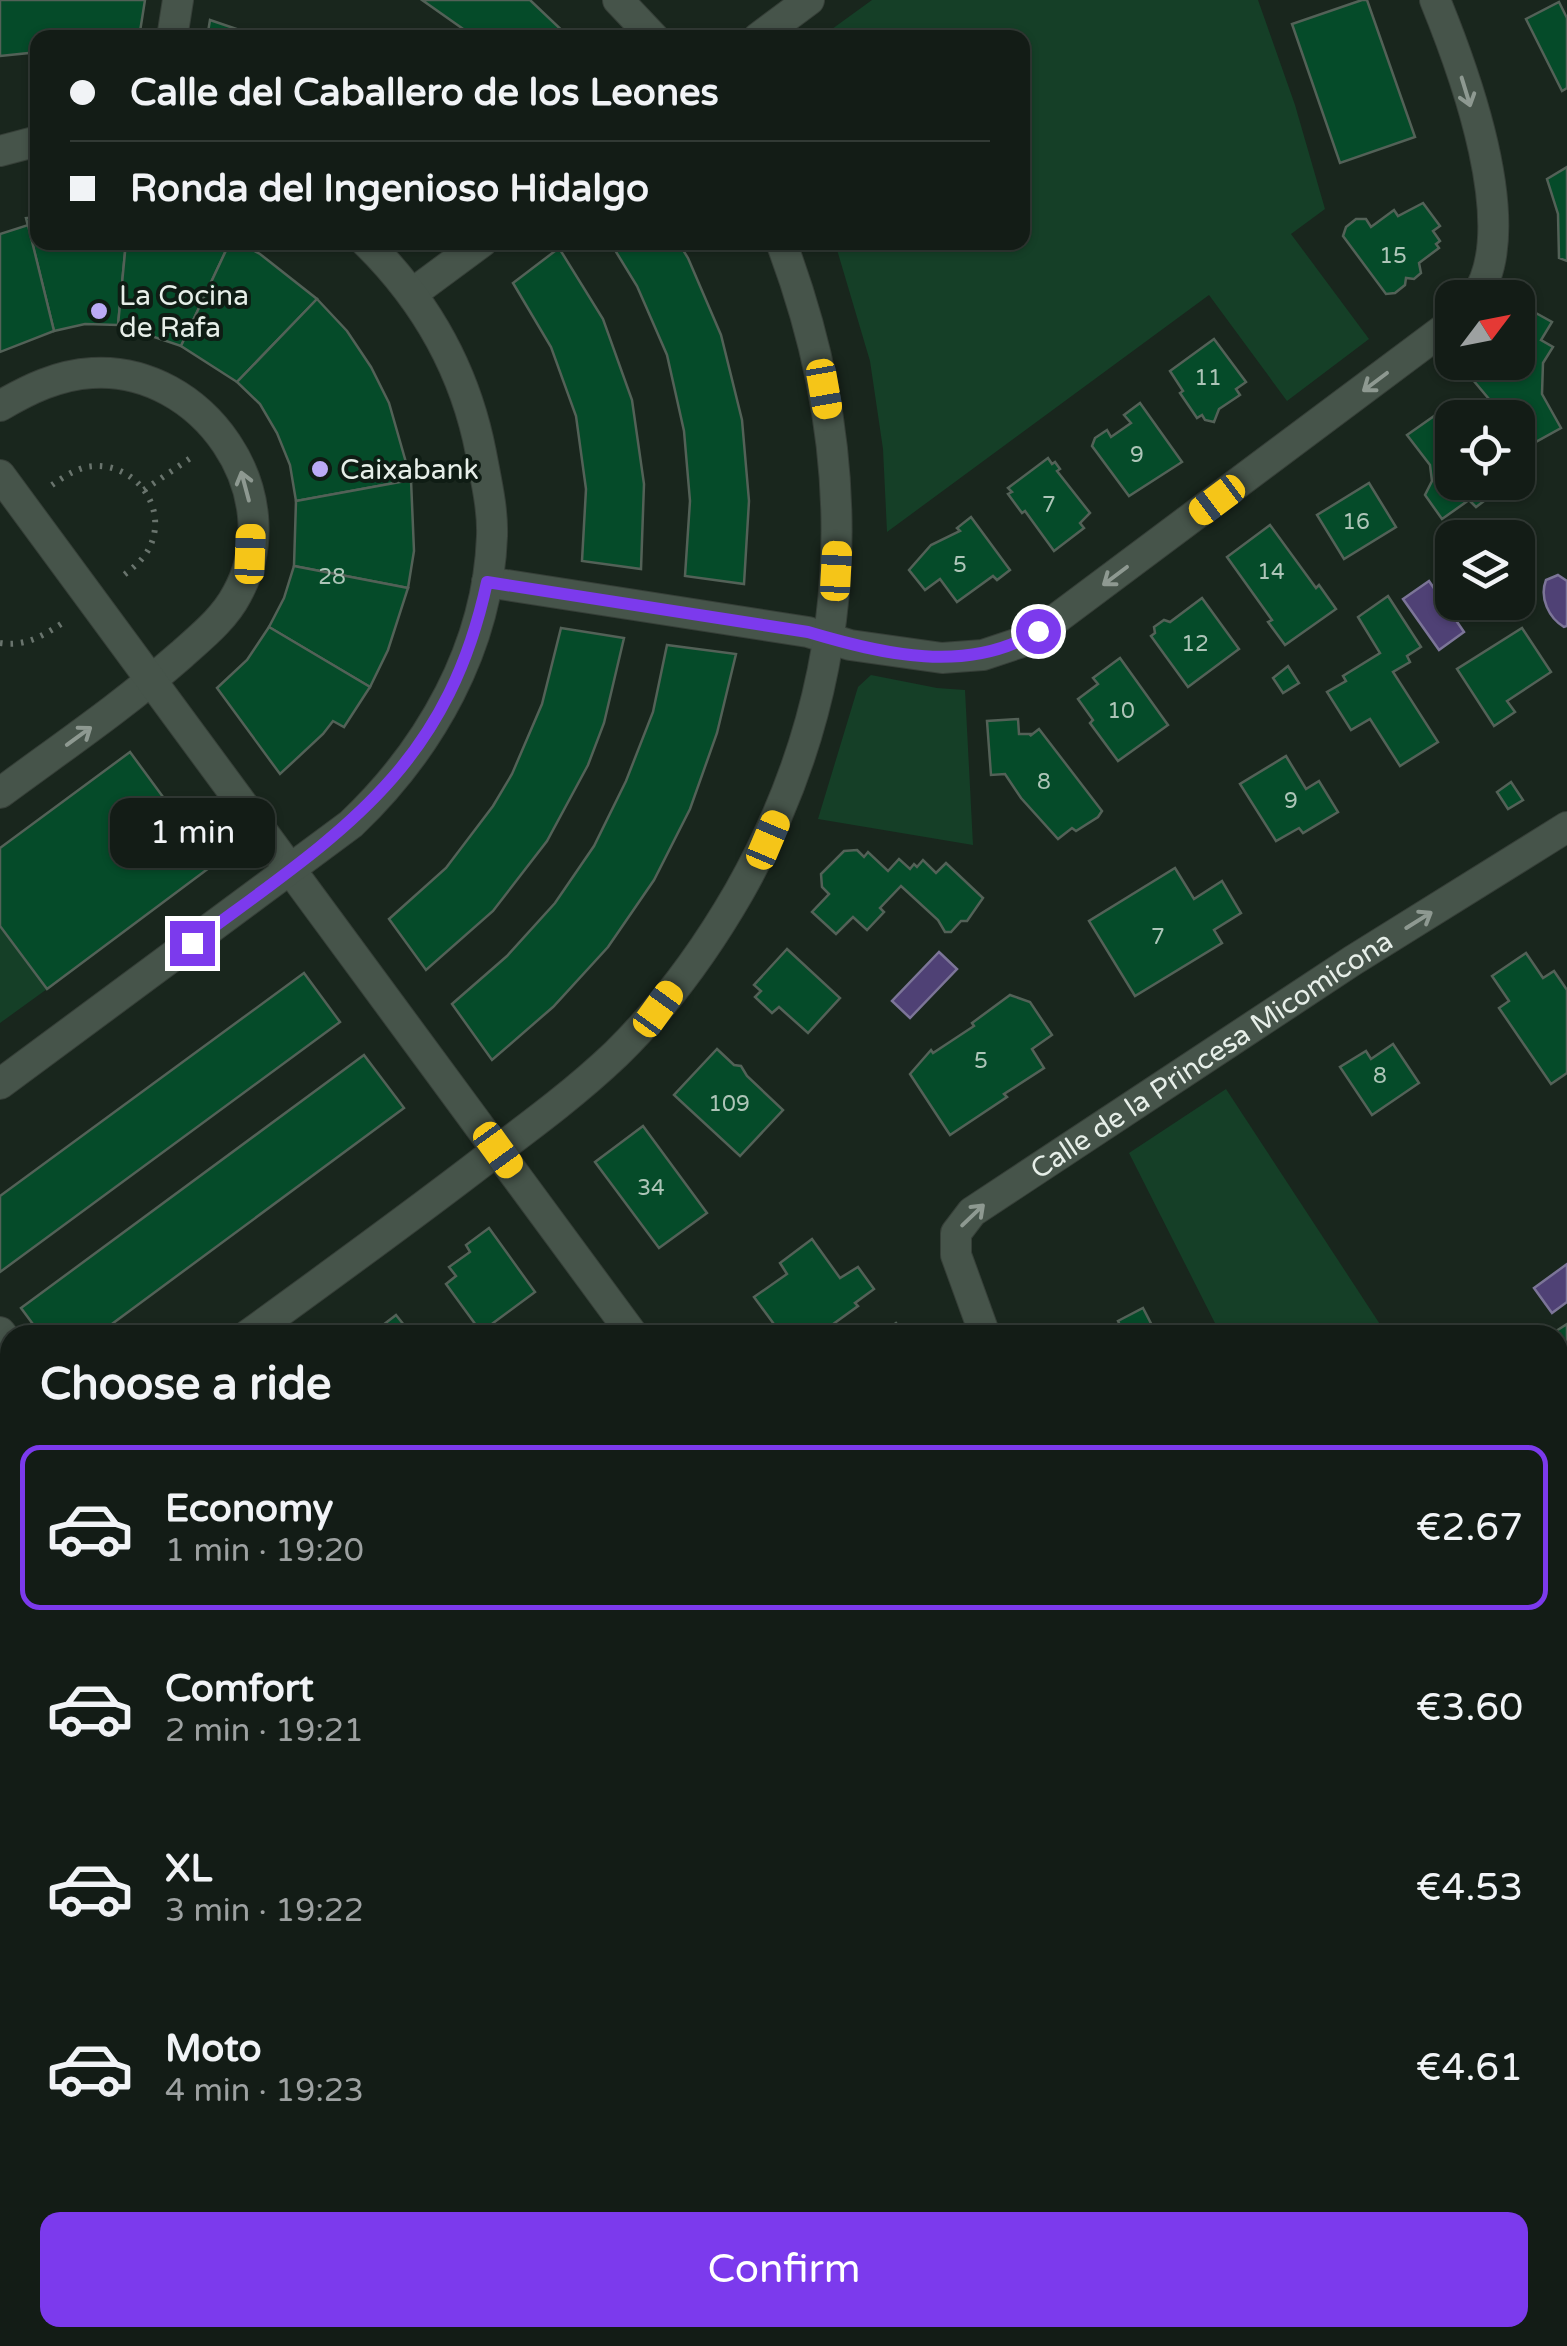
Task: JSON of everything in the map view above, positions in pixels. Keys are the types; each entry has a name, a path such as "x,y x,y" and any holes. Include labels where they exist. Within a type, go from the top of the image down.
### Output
{"street":[{"path":"173,30 178,0"},
{"path":"618,0 646,30"},
{"path":"1435,0 1468,95 1487,168 1496,224 1491,263 1483,280"},
{"path":"767,30 798,3"},
{"path":"0,151 30,143"},
{"path":"0,1084 330,841 376,800 430,730 454,684 476,631 487,582 492,534 488,488 476,428 452,358 414,293 374,250"},
{"path":"414,293 471,250"},
{"path":"262,1325 569,1096 616,1054 658,1009 718,929 768,840 796,772 816,707 830,639 838,548 831,424 818,355 785,250"},
{"path":"487,582 808,632 850,645 942,658 983,655 1019,643 1056,620 1435,336"},
{"path":"0,406 34,387 66,376 95,372 126,375 170,388 206,416 228,443 244,476 252,513 250,554 238,594 216,623 152,681 0,794"},
{"path":"0,475 626,1325"},
{"name":"Calle de la Princesa Micomicona","path":"981,1325 956,1255 956,1233 972,1212 1352,961 1567,827"}],"path":[{"path":"144,490 200,452"},
{"path":"52,485 87,467 116,468 134,476 154,504 155,530 148,551 119,579"},
{"path":"0,643 12,645 35,640 69,618"}],"green space":[{"path":"872,0 1258,0 1295,105 1325,209 1291,234 1369,339 1287,401 1209,295 887,532 883,449 870,361 837,250 1030,250 1030,30 831,30"},
{"path":"871,675 965,690 973,845 818,819 858,687"},
{"path":"0,926 47,989 0,1023"},
{"path":"1226,1089 1380,1325 1216,1325 1129,1153"}],"shaded area":[{"path":"1558,575 1567,581 1564,627 1550,613 1544,594 1546,580"},
{"path":"1429,581 1435,590 1435,620 1456,620 1464,632 1439,650 1403,599"},
{"path":"939,952 957,969 910,1018 892,1001"},
{"path":"1567,1264 1567,1302 1552,1313 1534,1288"}],"building":[{"path":"0,0 145,0 140,30 30,30 30,53 0,56"},
{"path":"422,0 530,0 562,30 465,30"},
{"path":"1367,0 1415,137 1340,163 1292,24"},
{"path":"1559,2 1567,18 1567,88 1562,91 1526,19"},
{"path":"210,20 239,30 208,30"},
{"path":"1567,167 1567,261 1559,258 1558,214 1547,179"},
{"path":"1423,203 1440,226 1433,231 1440,241 1436,244 1439,248 1419,263 1421,273 1414,279 1406,278 1405,285 1395,293 1386,294 1343,236 1346,227 1356,219 1366,219 1371,227 1394,210 1398,216"},
{"path":"28,225 30,250 34,250 54,331 0,352 0,234"},
{"path":"34,250 125,250 118,325 85,324 54,331"},
{"path":"125,250 226,250 181,346 118,325"},
{"path":"226,250 253,250 317,299 237,382 181,346"},
{"path":"560,250 603,319 632,400 644,484 641,569 582,561 586,489 576,416 551,347 513,283"},
{"path":"615,250 683,250 721,335 742,420 749,501 744,584 685,576 690,501 684,431 667,355 637,286"},
{"path":"317,299 347,331 371,367 389,403 411,480 296,501 290,465 277,433 260,404 237,382"},
{"path":"1535,313 1552,322 1541,340 1553,347 1543,363 1542,394 1561,428 1535,442 1535,400 1490,400 1473,380 1535,380"},
{"path":"1214,339 1246,382 1236,389 1240,395 1219,409 1214,422 1202,415 1197,418 1170,371"},
{"path":"1140,403 1182,462 1129,496 1092,446 1095,438 1107,430 1111,437 1131,423 1124,415"},
{"path":"1435,415 1435,500 1469,500 1442,519 1425,495 1432,481 1430,465 1407,435"},
{"path":"1048,458 1052,464 1055,462 1060,469 1057,471 1090,513 1080,523 1084,528 1054,551 1008,494 1012,492 1008,488"},
{"path":"411,480 414,551 408,588 294,566 296,501"},
{"path":"1369,483 1396,527 1344,559 1317,515"},
{"path":"971,517 1010,570 997,580 993,576 957,602 940,579 925,590 909,570 931,545 960,531 957,528"},
{"path":"1270,525 1336,609 1285,645 1227,557"},
{"path":"294,566 408,588 388,650 370,687 269,627"},
{"path":"1388,596 1421,647 1407,656 1410,662 1393,672 1438,742 1400,766 1370,719 1351,730 1327,692 1346,681 1343,676 1380,653 1358,617"},
{"path":"1202,598 1239,649 1188,687 1151,636 1154,627 1164,620 1170,622"},
{"path":"269,627 370,687 344,727 333,721 280,774 217,688 247,660"},
{"path":"561,628 624,638 604,723 588,765 547,841 493,911 426,970 389,919 446,868 512,774 542,704"},
{"path":"1522,628 1551,672 1507,701 1515,712 1494,726 1457,669"},
{"path":"667,645 736,654 717,733 690,809 654,880 608,947 553,1007 492,1060 452,1004 507,956 555,903 594,846 626,781 653,712"},
{"path":"1120,658 1168,725 1118,761 1078,699 1098,684 1093,678"},
{"path":"1288,666 1299,683 1283,693 1273,678"},
{"path":"1018,719 1019,734 1030,736 1039,729 1102,811 1098,817 1058,839 1005,774 991,775 987,721"},
{"path":"130,752 213,865 47,989 0,926 0,848"},
{"path":"1286,756 1306,789 1319,781 1338,812 1303,833 1299,828 1276,841 1240,784"},
{"path":"1511,782 1523,800 1508,809 1497,792"},
{"path":"857,850 864,857 868,852 888,871 899,859 910,869 923,860 936,873 946,863 983,898 967,921 945,932 938,920 901,886 880,908 884,912 867,930 853,917 836,934 812,912 829,894 822,887 821,874 844,851"},
{"path":"1175,868 1194,899 1222,881 1241,913 1214,930 1222,943 1135,996 1089,921"},
{"path":"787,949 840,998 808,1033 779,1007 772,1013 755,997 761,991 754,985"},
{"path":"1526,953 1543,978 1554,971 1567,990 1567,1073 1551,1084 1499,1008 1509,1001 1492,976"},
{"path":"304,973 340,1022 0,1272 0,1196"},
{"path":"1010,995 1030,1002 1052,1035 1032,1049 1044,1068 950,1135 910,1074 931,1050 933,1053 974,1026 972,1023"},
{"path":"1393,1044 1419,1083 1372,1115 1340,1067 1366,1051 1371,1059"},
{"path":"717,1049 734,1065 741,1066 783,1110 740,1156 674,1095"},
{"path":"364,1055 404,1108 111,1325 34,1325 21,1308"},
{"path":"643,1126 707,1213 659,1248 595,1162"},
{"path":"489,1228 535,1292 490,1325 476,1325 446,1284 456,1276 449,1267 470,1252 466,1245"},
{"path":"812,1239 840,1278 858,1267 874,1289 832,1325 775,1325 754,1297 787,1274 780,1263"},
{"path":"1143,1308 1152,1325 1120,1325 1118,1321"},
{"path":"396,1315 404,1325 383,1325"}],"place":[{"name":"La Cocina de Rafa","path":"99,311"},
{"name":"Caixabank","path":"320,469"}],"route":[{"path":"192,943 330,841 376,800 400,772 430,730 454,684 476,631 487,582 808,632 850,645 942,658 983,655 1019,643 1038,631"}]}
